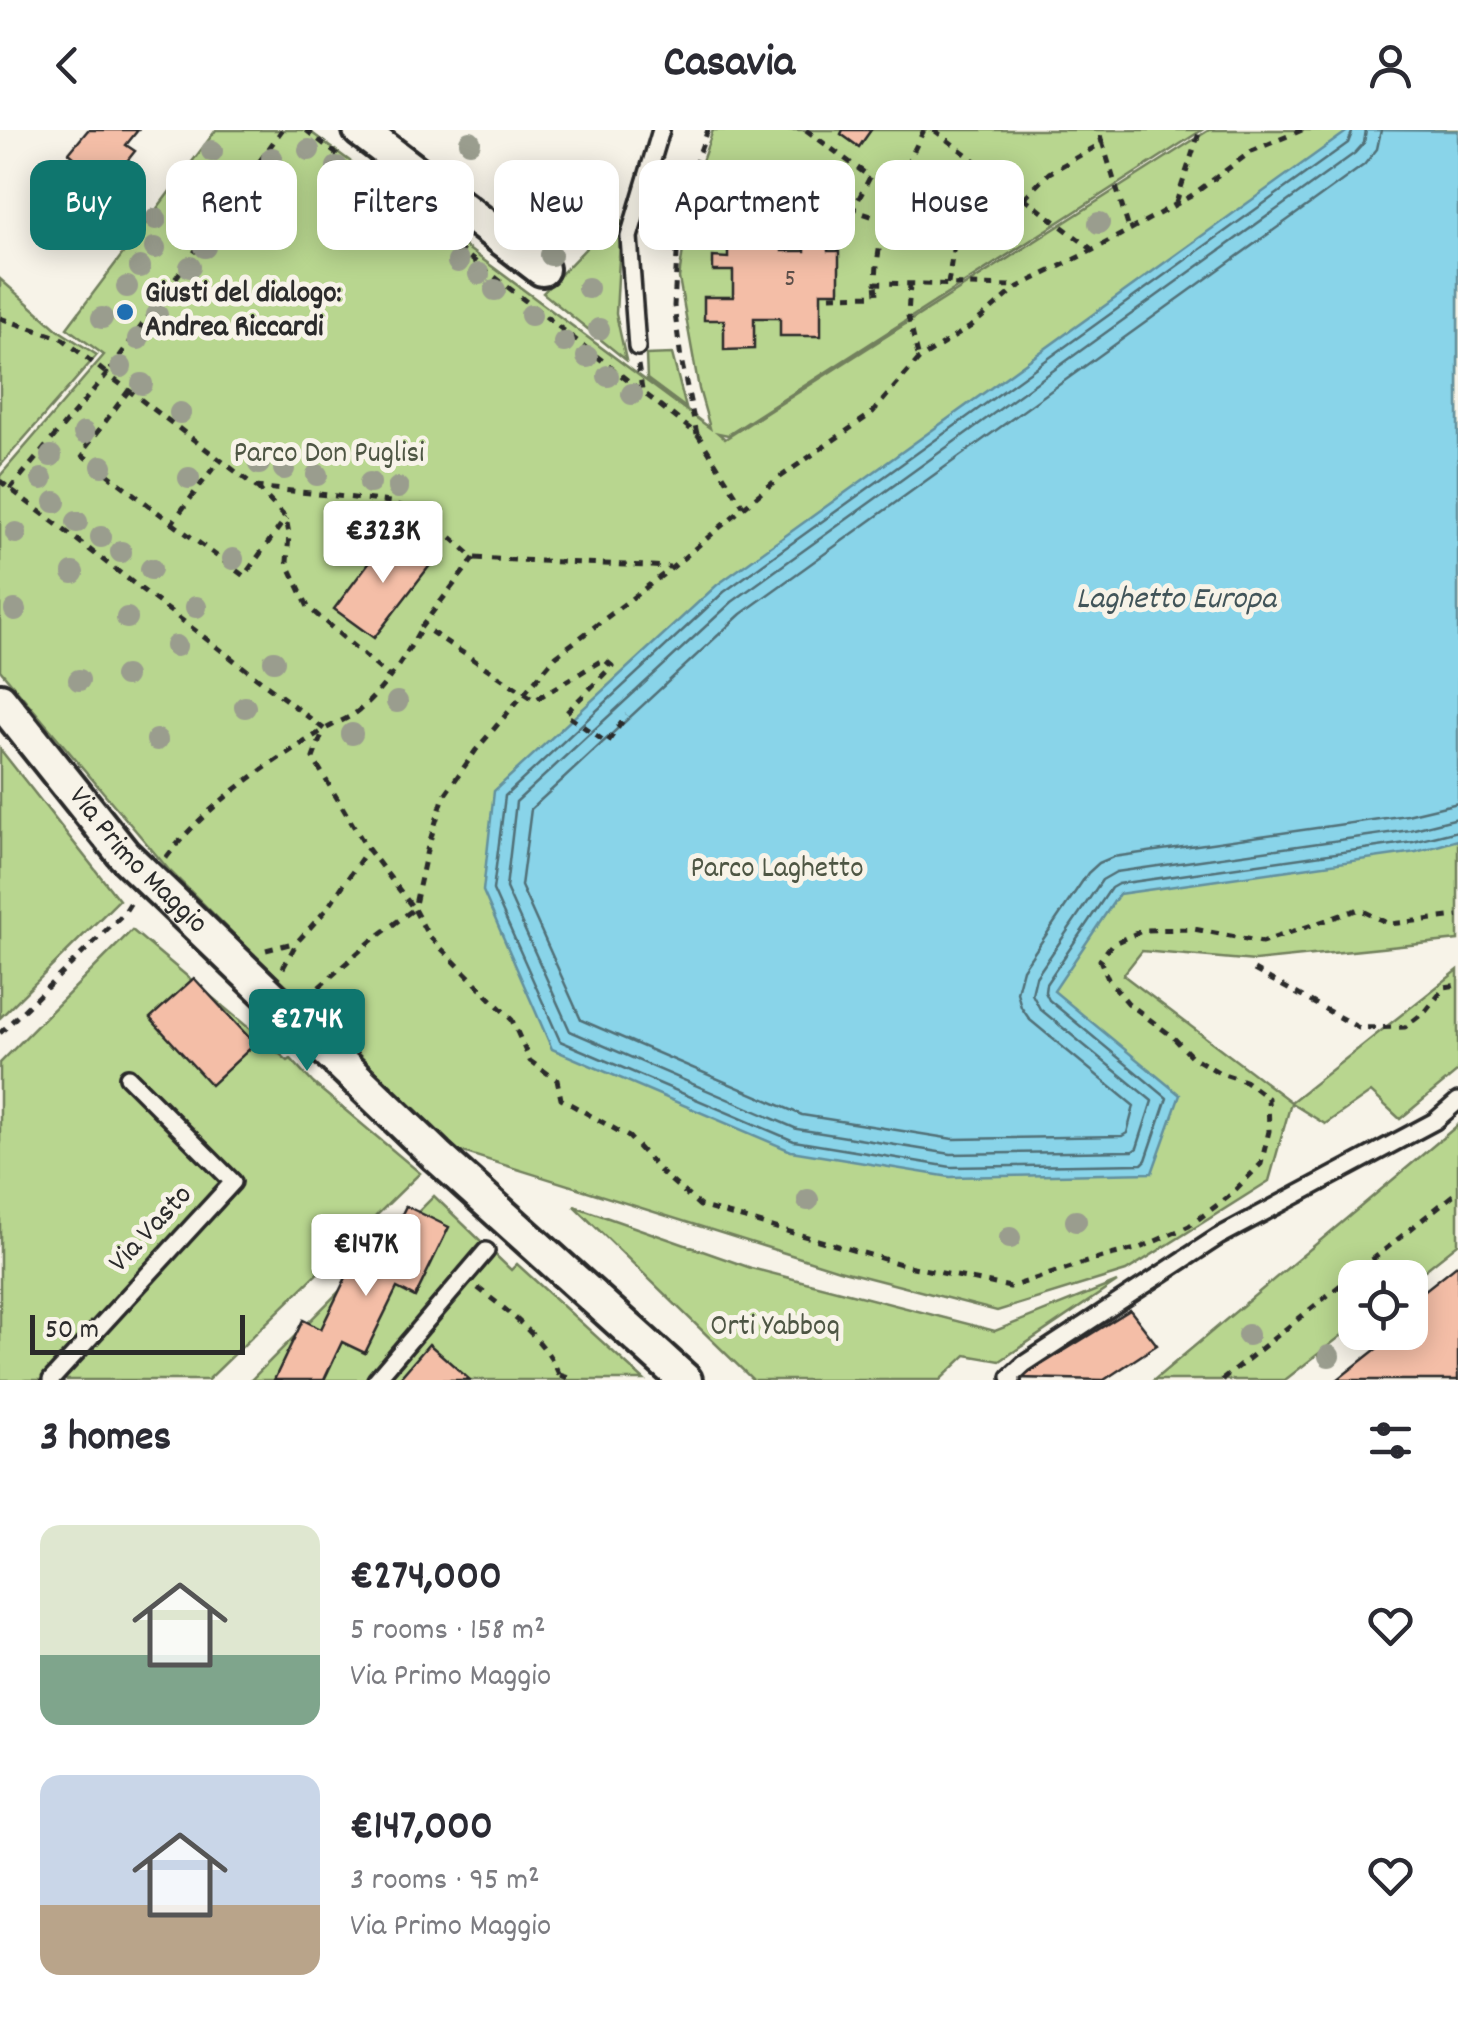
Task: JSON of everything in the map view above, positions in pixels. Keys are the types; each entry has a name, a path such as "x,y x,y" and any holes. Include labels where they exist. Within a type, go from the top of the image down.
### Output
{"street":[{"path":"360,130 535,263"},
{"name":"Via Primo Maggio","path":"0,700 124,855 438,1156 685,1380"}],"lane":[{"path":"637,347 630,237 661,130"},
{"name":"Via Vasto","path":"52,1380 234,1182 128,1077"},
{"path":"1009,1379 1218,1237 1435,1121 1458,1101"},
{"path":"376,1380 486,1251"}],"path":[{"path":"10,489 107,374 282,130"},
{"path":"306,130 698,434"},
{"path":"697,160 708,130"},
{"path":"806,130 847,160"},
{"path":"908,160 922,133 912,130"},
{"path":"934,130 974,160"},
{"path":"1098,130 1129,229"},
{"path":"1176,204 1200,130"},
{"path":"280,1005 414,908 444,796 476,750 556,656 672,568 743,506 870,414 919,358 970,326 1018,286 1176,204 1252,151 1302,130"},
{"path":"1093,250 1024,198 1049,173 1102,143"},
{"path":"855,166 870,177 855,206"},
{"path":"535,263 567,210 637,212"},
{"path":"677,250 674,306 698,434 743,506"},
{"path":"830,296 877,295 879,250"},
{"path":"948,285 953,250"},
{"path":"876,283 1018,286"},
{"path":"910,284 908,316 919,358"},
{"path":"0,318 62,339 256,487 286,518 287,562 308,607 388,676"},
{"path":"129,390 81,454 244,576 286,518"},
{"path":"172,523 220,459"},
{"path":"0,481 324,730"},
{"path":"256,487 390,502 426,515 474,558 672,568"},
{"path":"165,859 192,824 247,781 356,712 404,660 422,626 474,558"},
{"path":"422,626 535,700 604,658 612,666 565,714 607,742 627,716"},
{"path":"324,730 312,758 368,849 414,908 428,935 512,1020 530,1062 557,1080 561,1099 629,1137 660,1172 700,1206 908,1266 1010,1287 1102,1256 1140,1248 1190,1226 1262,1164 1268,1098 1245,1082 1190,1056 1173,1037 1128,1003 1108,979 1100,960 1112,944 1144,930 1194,929 1262,942 1359,909 1390,924 1458,916"},
{"path":"280,1005 296,942 326,910 368,849"},
{"path":"0,1033 124,913"},
{"path":"1254,970 1359,1028 1404,1026 1426,1011 1444,987 1458,985"},
{"path":"1222,1380 1458,1191"},
{"path":"464,1277 507,1310 544,1349 560,1377 575,1380"}],"green space":[{"name":"Parco Laghetto","path":"216,130 308,130 348,160 317,160 317,250 470,250 710,428 679,278 683,250 855,250 855,160 703,160 713,130 1202,130 1024,245 1024,160 875,160 875,250 1016,250 728,435 718,433 725,439 1209,130 1458,130 1458,940 1255,961 1142,951 1123,975 1291,1102 1458,970 1458,1071 1400,1119 1371,1092 1325,1124 1291,1103 1269,1181 1126,1271 997,1311 839,1270 450,1148 169,870 0,670 0,476 104,355 67,328 126,250 146,250 146,223 166,196 166,250 297,250 297,160 193,160"},
{"path":"621,221 616,314 626,360 543,293 584,250 619,250"},
{"path":"0,279 58,330 97,355 0,466"},
{"path":"672,354 686,408 647,379 646,355"},
{"path":"0,749 119,900 0,1018"},
{"path":"132,930 288,1061 291,1059 313,1083 420,1173 208,1380 0,1380 0,1063"},
{"path":"1458,1125 1458,1244 1428,1268 1428,1260 1338,1260 1338,1338 1285,1380 1154,1380"},
{"path":"434,1196 511,1270 517,1264 644,1380 251,1380"},
{"name":"Orti Yabboq","path":"574,1206 751,1268 995,1331 1117,1282 1000,1361 966,1355 940,1380 753,1380"}],"water":[{"name":"Laghetto Europa","path":"1349,130 1458,131 1458,840 1416,852 1119,894 1054,991 1180,1095 1152,1173 950,1177 791,1151 552,1049 483,891 494,791 717,585"}],"building":[{"path":"88,130 138,130 126,145 135,151 128,160 78,160 69,153"},
{"path":"843,130 871,130 859,147 841,134"},
{"path":"728,250 839,251 839,292 821,292 821,336 780,336 780,318 754,318 754,349 724,350 724,320 704,320 704,297 733,297 733,271 713,271 713,257 728,258"},
{"path":"391,533 431,564 374,638 334,609"},
{"path":"194,978 255,1044 211,1085 150,1018"},
{"path":"406,1206 449,1227 415,1297 397,1288 365,1353 342,1342 324,1380 274,1380 303,1320 321,1329 353,1263 373,1273"},
{"path":"1458,1264 1458,1380 1337,1380 1375,1350 1428,1350 1428,1288"},
{"path":"1130,1310 1157,1345 1104,1380 1020,1378"},
{"path":"429,1344 470,1380 398,1380"}],"place":[{"name":"Giusti del dialogo: Andrea Riccardi","path":"125,312"}],"park label":[{"name":"Parco Don Puglisi","path":"329,455"}]}
